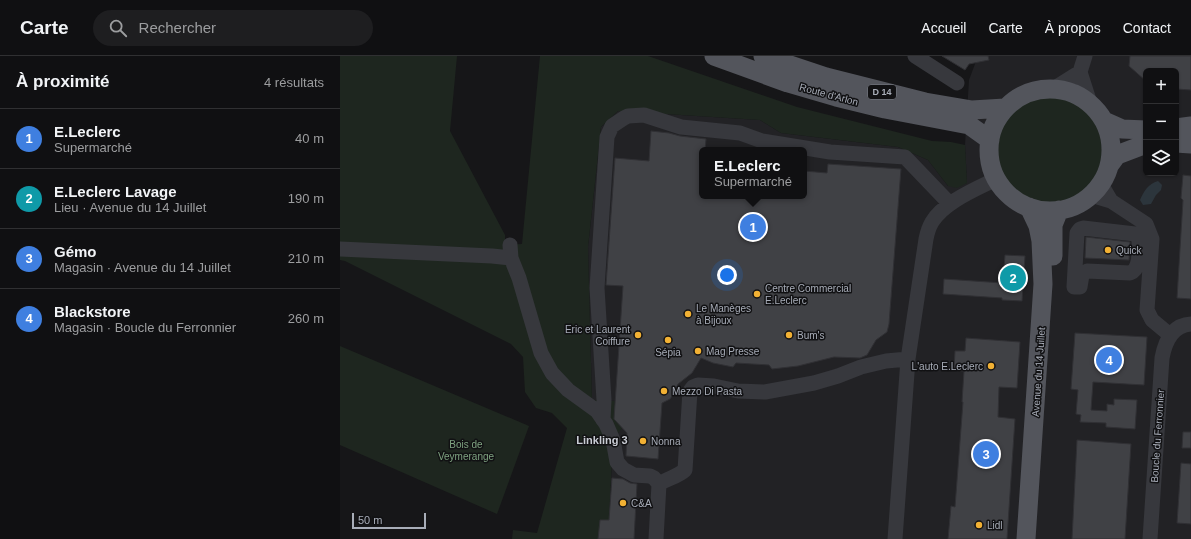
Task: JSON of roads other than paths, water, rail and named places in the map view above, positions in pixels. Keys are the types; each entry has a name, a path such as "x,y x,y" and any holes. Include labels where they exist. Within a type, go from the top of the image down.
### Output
{"main road":[{"name":"Route d'Arlon","path":"714,56 788,83 836,97 969,125 990,140"},
{"name":"Route d'Arlon","path":"763,56 826,77 925,102 972,110 1006,108"},
{"path":"1109,166 1111,143 1104,121 1090,103 1070,92 1053,89 1043,89 1029,92 1016,99 1006,108 995,123 990,140 990,160 996,179 1008,194 1029,207 1043,210 1059,210 1080,204 1096,189 1117,155 1143,145"},
{"path":"1104,121 1122,129 1143,130"},
{"path":"1179,128 1191,126"},
{"path":"1179,143 1191,144"},
{"name":"Avenue du 14 Juillet","path":"1026,539 1044,284 1041,241 1038,226 1029,207"},
{"name":"Avenue du 14 Juillet","path":"1037,539 1055,283 1052,232 1053,224 1059,210"}],"street":[{"path":"915,56 957,83"},
{"path":"1085,56 1080,72 1090,103"},
{"path":"1053,89 1080,72"},
{"path":"603,420 604,400 597,288 607,137 609,130 612,126 624,118 644,115 681,127 740,133 762,141 799,147"},
{"path":"807,148 830,152 905,157 950,204"},
{"path":"895,539 908,359 926,239 933,221 950,204 996,179"},
{"path":"1096,189 1111,201 1146,224 1152,239 1148,310 1152,320 1170,336 1178,328 1191,324"},
{"path":"1083,228 1135,234 1138,237 1138,268 1134,272 1130,274 1087,271 1082,276 1080,288 1074,287 1077,233 1080,229 1083,228"},
{"path":"340,249 492,256 511,251 541,353 552,373 568,390 597,411 613,440 617,462 623,469 634,475 650,476 659,484 656,539"},
{"name":"Boucle du Ferronnier","path":"1150,539 1162,358 1165,344 1170,336"},
{"path":"659,484 678,476 685,470 690,391 693,387 698,385 714,386 738,391 765,392 814,384 861,367 886,361 908,359"}],"place":[{"name":"E.Leclerc","path":"753,227"},
{"name":"Quick","path":"1108,250"},
{"name":"E.Leclerc Lavage","path":"1013,278"},
{"name":"Centre Commercial E.Leclerc","path":"757,294"},
{"name":"Le Manèges à Bijoux","path":"688,314"},
{"name":"Eric et Laurent Coiffure","path":"638,335"},
{"name":"Bum's","path":"789,335"},
{"name":"Sépia","path":"668,340"},
{"name":"Mag Presse","path":"698,351"},
{"name":"Blackstore","path":"1109,360"},
{"name":"L'auto E.Leclerc","path":"991,366"},
{"name":"Mezzo Di Pasta","path":"664,391"},
{"name":"Nonna","path":"643,441"},
{"name":"Gémo","path":"986,454"},
{"name":"C&A","path":"623,503"},
{"name":"Lidl","path":"979,525"}],"district":[{"name":"Linkling 3","path":"602,440"}],"park label":[{"name":"Bois de Veymerange","path":"466,450"}]}
